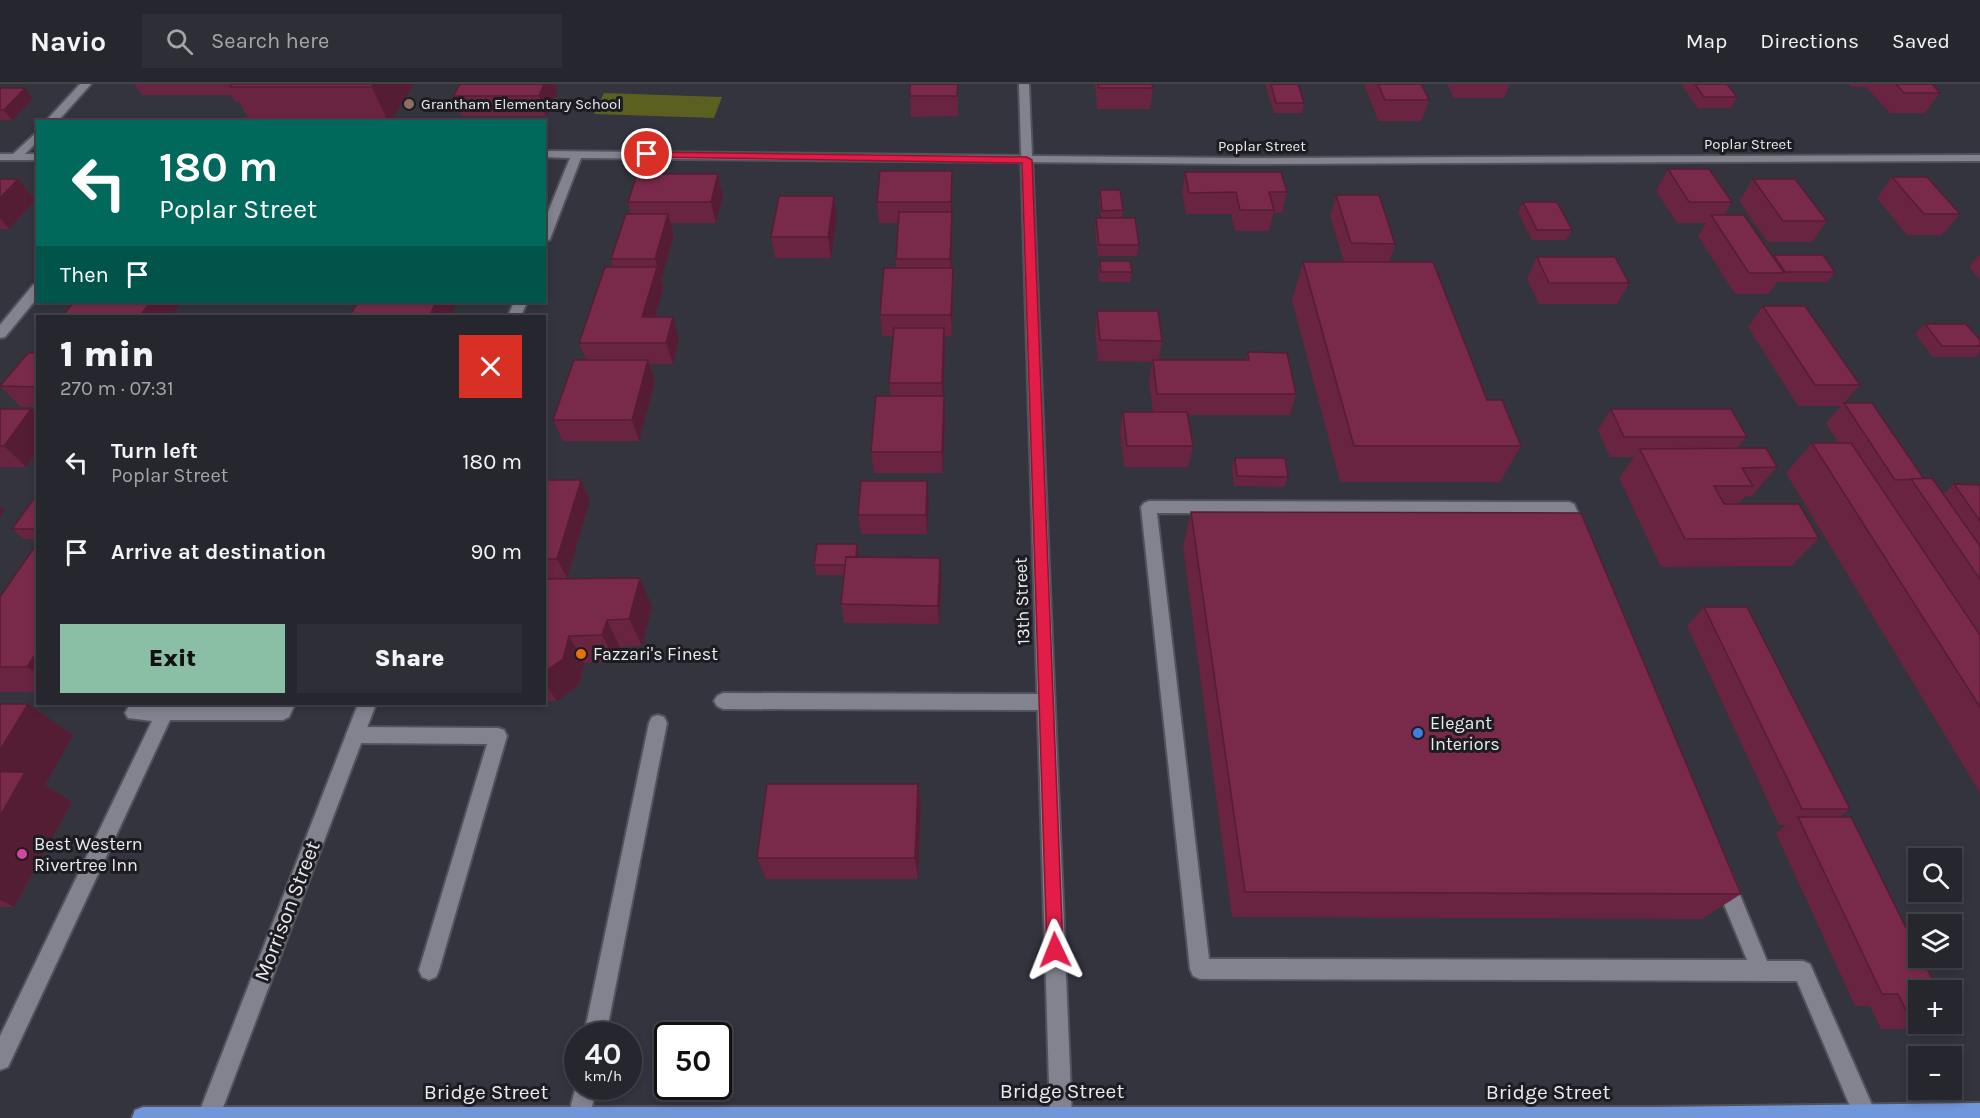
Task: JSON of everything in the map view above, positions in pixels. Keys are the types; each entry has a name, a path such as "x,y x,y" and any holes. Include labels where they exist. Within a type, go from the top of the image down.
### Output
{"highway":[{"name":"Bridge Street","path":"143,1118 1656,1118 1980,1114"}],"street":[{"path":"52,120 86,84"},
{"name":"13th Street","path":"1024,84 1061,1117"},
{"path":"16,157 36,136"},
{"name":"Poplar Street","path":"546,154 811,155 1027,160 1980,158"},
{"path":"546,234 577,154"},
{"path":"0,157 36,157"},
{"path":"0,334 36,290"},
{"path":"1587,552 1569,508 1149,507 1200,969 1803,971 1865,1115"},
{"path":"723,701 1045,702"},
{"path":"138,705 134,713 283,712 286,705"},
{"name":"Morrison Street","path":"208,1118 367,705"},
{"path":"0,1059 165,712"},
{"path":"598,1022 658,723"},
{"path":"355,735 498,736 429,970"},
{"path":"1716,860 1761,970"},
{"path":"579,1117 582,1100"}],"green space":[{"path":"604,93 722,97 714,118 594,114"}],"building":[{"path":"232,84 374,84 372,87 230,87"},
{"path":"460,84 544,84 539,96 453,96"},
{"path":"910,84 958,84 957,96 910,96"},
{"path":"1098,84 1152,84 1153,88 1099,88"},
{"path":"1271,84 1298,84 1304,103 1276,103"},
{"path":"1378,84 1421,84 1429,100 1385,100"},
{"path":"1695,84 1727,84 1737,97 1704,97"},
{"path":"1896,84 1932,84 1940,93 1904,93"},
{"path":"0,88 25,88 4,110 0,110"},
{"path":"1668,169 1709,169 1732,202 1689,202"},
{"path":"880,171 952,171 951,202 877,202"},
{"path":"1185,172 1281,172 1287,192 1269,192 1274,210 1240,210 1236,192 1189,193"},
{"path":"637,174 718,174 711,202 628,202"},
{"path":"1892,177 1927,177 1960,214 1924,214"},
{"path":"0,179 18,179 0,198"},
{"path":"1753,179 1795,179 1827,221 1783,221"},
{"path":"1100,190 1120,190 1123,210 1102,211"},
{"path":"1336,195 1379,195 1395,244 1351,243"},
{"path":"779,196 834,196 828,237 771,237"},
{"path":"1523,202 1557,202 1572,230 1537,230"},
{"path":"899,212 952,212 950,259 896,259"},
{"path":"626,214 668,214 655,259 611,259"},
{"path":"1711,215 1744,215 1784,273 1749,273"},
{"path":"1096,218 1135,218 1139,245 1099,245"},
{"path":"1774,255 1823,255 1835,272 1785,272"},
{"path":"1537,257 1615,257 1629,283 1549,283"},
{"path":"1100,261 1130,261 1132,272 1101,272"},
{"path":"1303,262 1433,262 1487,400 1502,400 1521,446 1354,446"},
{"path":"605,267 657,267 642,317 673,317 666,343 579,343"},
{"path":"884,268 953,268 951,315 880,315"},
{"path":"73,303 149,303 141,315 63,315"},
{"path":"357,303 436,303 430,315 350,315"},
{"path":"1763,306 1805,306 1860,385 1815,385"},
{"path":"1097,311 1158,311 1162,341 1100,340"},
{"path":"1925,324 1966,324 1980,340 1980,346 1942,346"},
{"path":"894,328 944,328 942,383 889,383"},
{"path":"1248,352 1287,353 1296,394 1157,394 1153,360 1249,360"},
{"path":"28,353 36,353 36,387 0,386"},
{"path":"574,360 648,360 632,420 553,420"},
{"path":"876,396 944,396 942,452 871,452"},
{"path":"1844,403 1872,403 1924,479 1895,480"},
{"path":"0,409 31,409 4,446 0,446"},
{"path":"1611,409 1731,409 1747,437 1624,437"},
{"path":"1123,412 1187,412 1193,446 1127,446"},
{"path":"1812,443 1851,443 1980,635 1980,707"},
{"path":"1766,448 1777,467 1742,468 1753,486 1714,486 1724,504 1799,504 1819,538 1685,539 1640,449"},
{"path":"1235,458 1285,458 1288,477 1237,476"},
{"path":"1932,478 1980,546 1980,579 1911,479"},
{"path":"546,480 581,480 557,559 546,559"},
{"path":"861,481 927,481 926,515 858,515"},
{"path":"1954,484 1980,485 1980,521"},
{"path":"36,496 36,529 12,529"},
{"name":"Elegant Interiors","path":"1191,512 1581,513 1741,894 1245,892"},
{"path":"817,544 857,544 856,557 846,557 846,565 814,565"},
{"path":"36,545 36,653 27,667 0,667 0,597"},
{"path":"846,557 940,558 938,606 841,604"},
{"path":"640,578 629,619 607,620 602,635 569,636 563,659 546,671 546,579"},
{"path":"1704,607 1747,607 1850,809 1802,809"},
{"path":"0,704 28,704 0,750"},
{"path":"0,772 25,772 0,816"},
{"path":"767,784 918,784 915,858 757,858"},
{"path":"1798,817 1851,817 1908,932 1908,968 1927,968 1933,980 1908,980 1908,1014 1898,994 1882,994"}],"place":[{"name":"Grantham Elementary School","path":"409,104"},
{"name":"Fazzari's Finest","path":"581,654"},
{"name":"Elegant Interiors","path":"1418,733"},
{"name":"Best Western Rivertree Inn","path":"22,854"}],"route":[{"path":"647,154 1027,160 1042,637 1055,950"}]}
